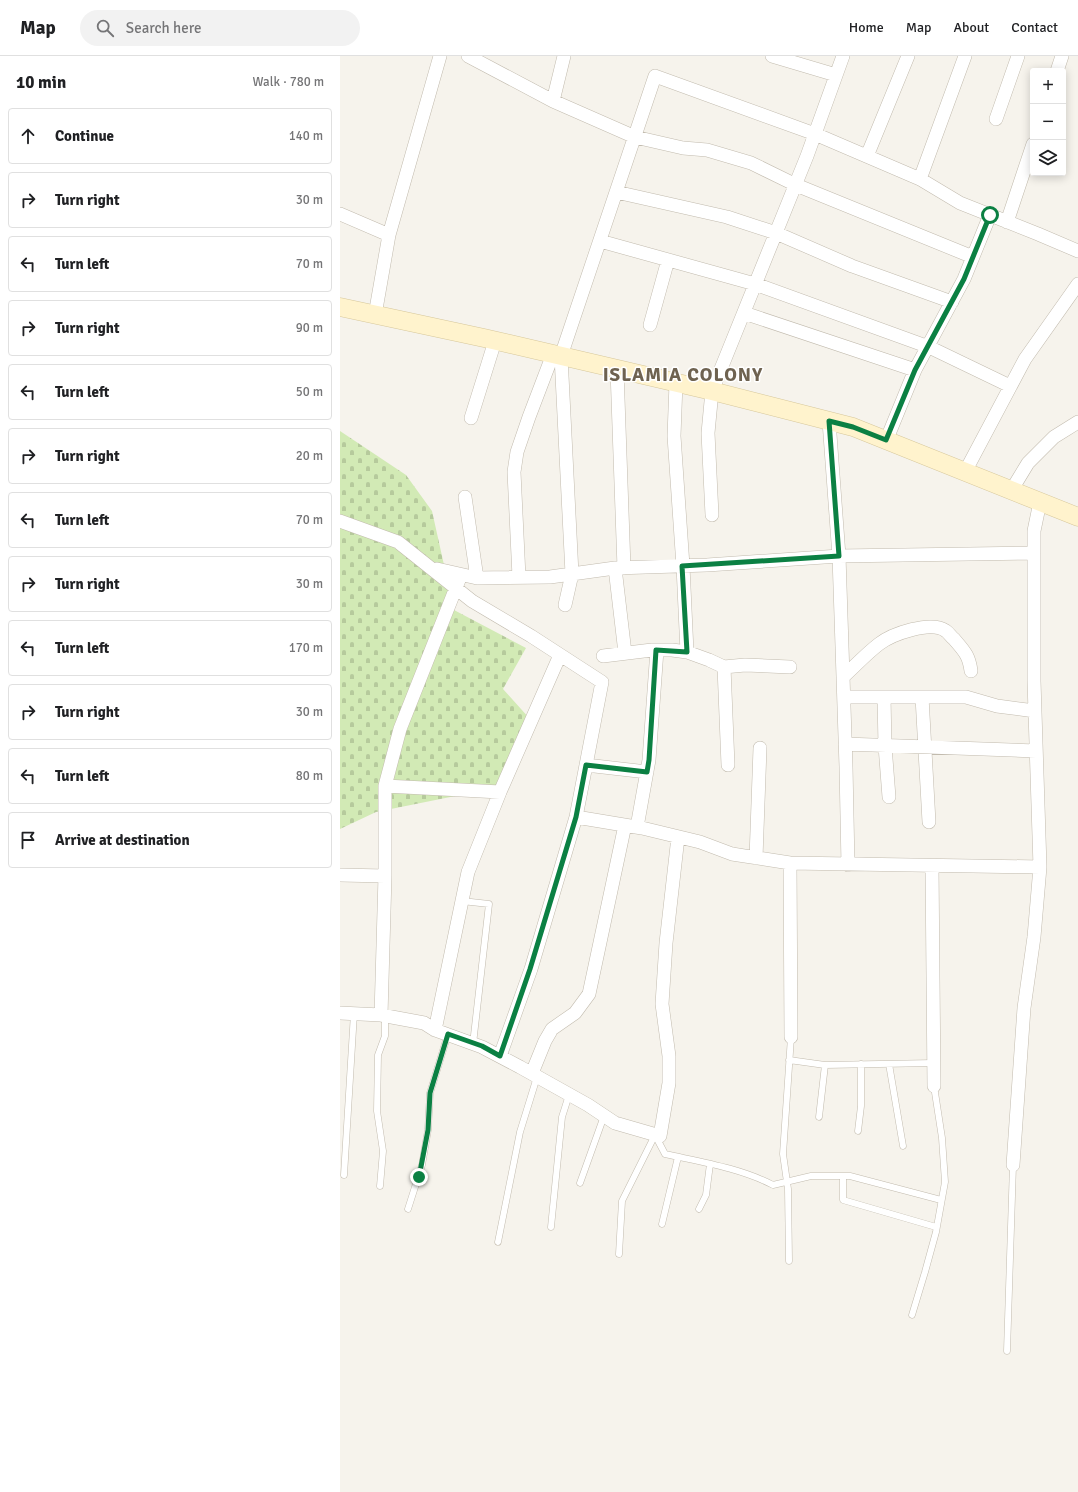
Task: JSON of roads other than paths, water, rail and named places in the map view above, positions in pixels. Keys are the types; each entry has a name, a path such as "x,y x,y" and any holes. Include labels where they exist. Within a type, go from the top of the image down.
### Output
{"street":[{"path":"375,315 389,235 440,56"},
{"path":"553,101 564,56"},
{"path":"772,56 836,75"},
{"path":"712,515 708,433 712,391 796,185 843,56"},
{"path":"868,156 908,56"},
{"path":"920,179 965,56"},
{"path":"996,119 1018,56"},
{"path":"1058,68 1062,56"},
{"path":"474,58 553,101 635,137 683,148 707,150 752,163 796,185 973,257"},
{"path":"519,577 514,472 517,452 557,355 600,241 655,76 815,134 920,179 960,203 1078,251"},
{"path":"1007,222 1030,153"},
{"path":"616,192 727,217 776,234 852,266 952,302"},
{"path":"340,214 389,235"},
{"path":"886,440 915,370 929,347 964,279 990,215"},
{"path":"600,241 756,284 929,347 1010,386"},
{"path":"650,325 668,260"},
{"path":"964,472 1025,358 1078,284"},
{"path":"340,307 712,391 853,427 1078,517"},
{"path":"744,313 915,370"},
{"path":"471,418 495,341"},
{"path":"557,355 572,574 566,605"},
{"path":"617,370 620,568 625,653"},
{"path":"676,383 674,436 687,652"},
{"path":"829,421 839,556 846,744 848,865"},
{"path":"1011,491 1028,463 1054,437 1078,422"},
{"path":"466,497 477,578"},
{"path":"1013,1165 1024,1008 1034,937 1040,867 1035,711 1034,531 1040,502"},
{"path":"340,521 398,542 433,568 472,601 602,682 576,817 530,969 500,1056"},
{"path":"433,568 477,578 550,577 620,568 682,566 839,556 1034,553"},
{"path":"383,1015 385,786 400,729 461,575"},
{"path":"843,677 879,644 887,639 899,634 936,627 945,630 970,659 971,670"},
{"path":"535,1075 545,1041 552,1029 575,1013 588,994 631,826 647,772 656,650"},
{"path":"603,656 656,650 687,652 724,667 745,665 790,667"},
{"path":"435,1030 468,872 500,792 560,655"},
{"path":"724,667 728,765"},
{"path":"844,697 966,696 997,706 1035,711"},
{"path":"884,697 885,746 889,797"},
{"path":"922,697 929,822"},
{"path":"846,744 1036,751"},
{"path":"756,858 760,748"},
{"path":"586,765 647,772"},
{"path":"385,786 500,792"},
{"path":"576,817 631,826 678,836 700,842 732,854 790,863 1040,867"},
{"path":"340,1013 383,1015 424,1023 435,1030 500,1056 535,1075 615,1123 660,1136 669,1083 669,1056 662,1004 666,943 678,836"},
{"path":"790,863 791,1037"},
{"path":"932,866 934,1086"},
{"path":"340,875 384,876"}],"lane":[{"path":"462,901 489,904 473,1044"},
{"path":"344,1175 354,1014"},
{"path":"380,1186 383,1151 377,1111 378,1055 385,1036 383,1015"},
{"path":"408,1209 422,1165 428,1130 430,1093 448,1034"},
{"path":"789,1261 787,1181 783,1154 791,1037"},
{"path":"789,1060 825,1065 934,1063"},
{"path":"858,1131 861,1106 861,1064"},
{"path":"889,1064 903,1146"},
{"path":"819,1117 825,1065"},
{"path":"498,1242 520,1132 535,1075"},
{"path":"912,1315 926,1272 945,1182 942,1138 934,1086"},
{"path":"551,1227 562,1117 569,1095"},
{"path":"580,1183 604,1116"},
{"path":"655,1135 665,1154 710,1164 760,1178 773,1185 811,1176 850,1176 941,1200"},
{"path":"619,1254 622,1201 655,1135"},
{"path":"662,1224 678,1157"},
{"path":"699,1209 706,1195 710,1164"},
{"path":"1007,1351 1013,1165"},
{"path":"844,1176 843,1200 936,1227"}],"district":[{"name":"ISLAMIA COLONY","path":"683,374"}]}
